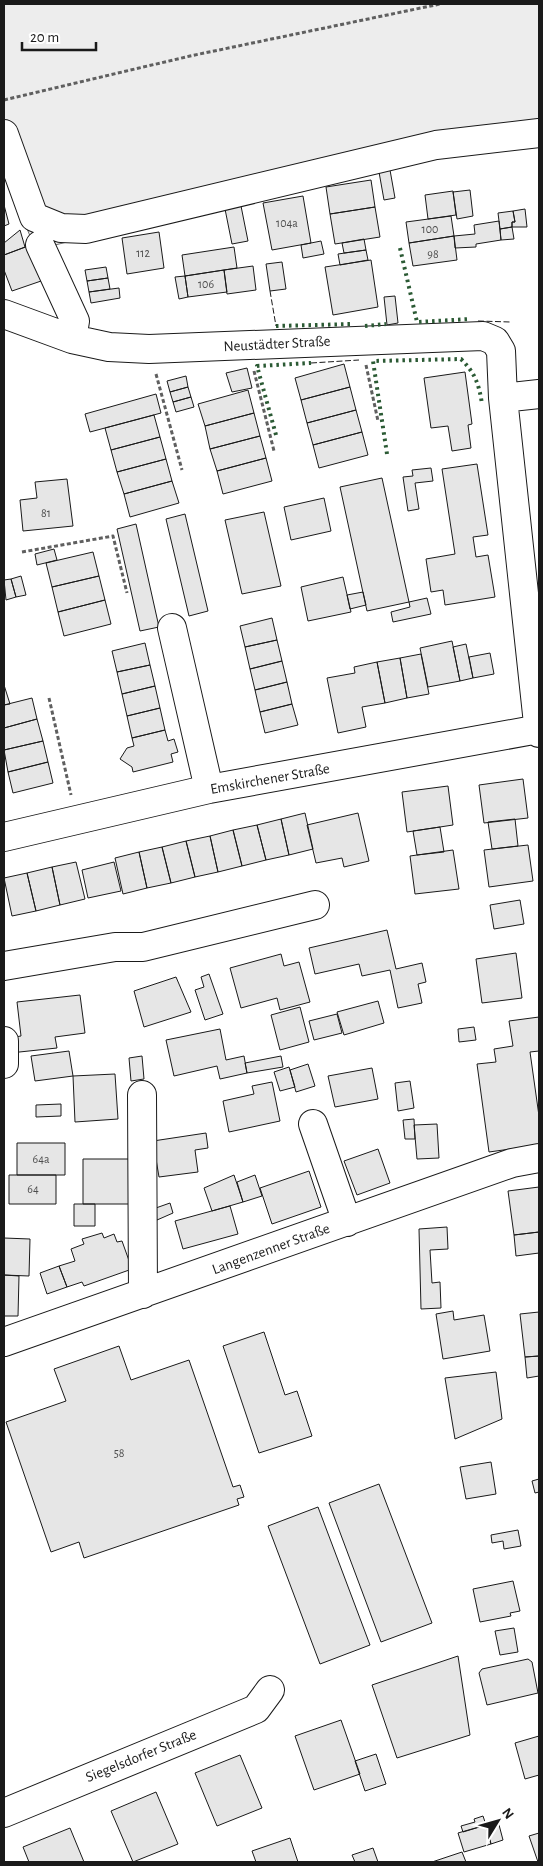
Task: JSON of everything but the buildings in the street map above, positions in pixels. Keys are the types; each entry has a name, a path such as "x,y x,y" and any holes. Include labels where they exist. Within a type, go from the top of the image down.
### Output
{"street":[{"path":"4,134 34,217 61,228 86,228 436,145 539,133"},
{"path":"40,245 74,321 72,339"},
{"name":"Neustädter Straße","path":"4,314 72,339 109,347 149,349 483,336 495,341 500,351 503,398 528,531 539,733"},
{"path":"503,398 539,394"},
{"path":"172,628 209,789"},
{"name":"Emskirchener Straße","path":"4,837 209,789 539,729"},
{"path":"4,966 115,947 143,947 315,905"},
{"path":"4,1041 4,1064"},
{"path":"142,1095 143,1294"},
{"path":"313,1124 347,1222"},
{"name":"Langenzenner Straße","path":"4,1342 512,1163 539,1158"},
{"name":"Siegelsdorfer Straße","path":"4,1813 256,1709 270,1690"}],"path":[{"path":"4,100 190,56 440,4"},
{"path":"361,340 378,421"},
{"path":"248,346 274,451"},
{"path":"149,349 182,470"},
{"path":"22,552 113,536 127,593"},
{"path":"49,698 77,820"}],"shaded area":[{"path":"4,4 539,4 539,139 387,162 47,247 32,241 4,171"}],"hedge":[{"path":"400,248 417,322 471,319"},
{"path":"276,326 352,324"},
{"path":"365,326 386,324"},
{"path":"387,454 373,361 461,359 476,379 482,404"},
{"path":"276,435 257,366 311,363"}],"fence":[{"path":"270,291 276,326"},
{"path":"478,321 510,322"},
{"path":"311,363 359,360"}]}
